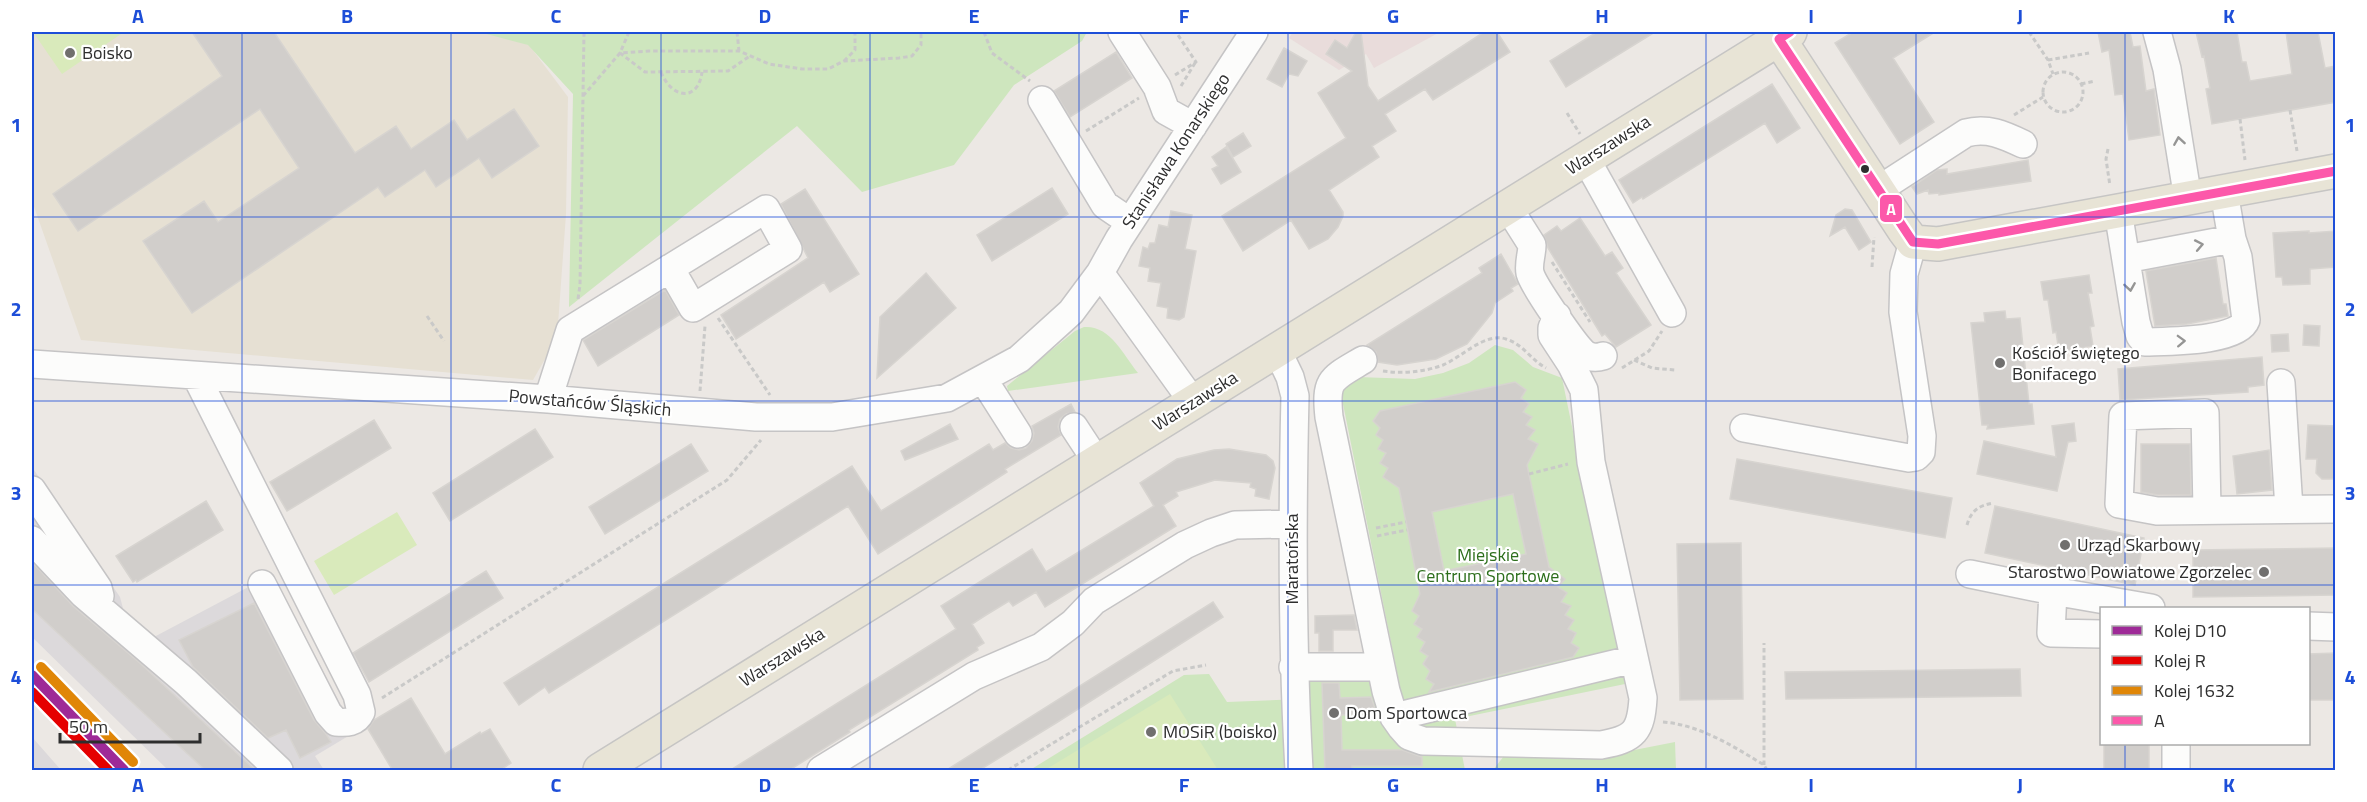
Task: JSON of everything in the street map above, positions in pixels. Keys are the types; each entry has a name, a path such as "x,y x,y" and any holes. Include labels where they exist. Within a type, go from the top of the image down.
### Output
{"main road":[{"path":"1781,34 1913,242 1938,244 2114,199 2188,199 2321,169"},
{"name":"Warszawska","path":"600,771 1508,207 1584,149 1781,34"}],"street":[{"path":"1122,32 1156,87 1166,111 1192,126"},
{"name":"Stanisława Konarskiego","path":"1100,273 1130,222 1254,32"},
{"path":"2157,32 2167,69 2188,199"},
{"path":"1042,100 1106,205 1130,222"},
{"path":"1878,190 1966,133 1989,130 2023,144"},
{"path":"1584,149 1672,313"},
{"path":"2114,199 2140,336 2145,342 2194,340 2235,332 2244,326 2246,320 2238,257 2232,239 2224,192"},
{"path":"1508,207 1532,245 1530,274 1557,316 1577,346 1587,355 1610,364"},
{"path":"548,399 570,330 670,268 766,209 788,249 693,308 670,268"},
{"path":"2126,259 2232,239"},
{"path":"1744,428 1909,458 1916,457 1921,452 1922,436 1903,312 1904,274 1913,242"},
{"path":"1100,273 1193,402"},
{"name":"Powstańców Śląskich","path":"32,364 548,399 756,417 832,417 947,398 983,379 1019,359 1046,337 1071,312 1100,273"},
{"path":"1363,360 1336,376 1330,383 1327,396 1329,417 1381,667 1394,717 1409,736 1423,741 1601,745 1615,743 1634,733 1642,721 1643,698 1591,462 1584,390 1571,364 1552,335 1557,316"},
{"name":"Maratońska","path":"1277,350 1290,377 1295,396 1292,524 1293,667 1299,771"},
{"path":"196,376 357,695 361,712 355,720 347,723 336,722 328,713 262,584"},
{"path":"983,379 1018,435"},
{"path":"2281,383 2289,509"},
{"path":"2207,510 2205,413 2124,416 2119,504 2157,511 2336,509"},
{"path":"1074,427 1097,462"},
{"path":"32,490 98,588 105,611"},
{"path":"820,771 974,676 1041,647 1073,623 1094,601 1185,545 1235,525 1292,524"},
{"path":"32,540 83,594 186,682 279,771"},
{"path":"1970,574 2140,607"},
{"path":"2053,591 2051,633 2100,634"},
{"path":"2310,626 2336,627"},
{"path":"1394,717 1635,659"},
{"path":"1293,667 1381,667"},
{"path":"2176,745 2176,771"}],"path":[{"path":"570,330 580,285 584,32"},
{"path":"583,96 620,53 629,32"},
{"path":"737,32 739,51"},
{"path":"620,53 739,51 769,64 802,69 828,69 850,57 855,50 855,32"},
{"path":"844,61 912,56 921,45 921,32"},
{"path":"984,32 992,53 1031,82 1042,100"},
{"path":"2029,32 2049,60 2054,74"},
{"path":"620,53 645,72 728,71 750,56"},
{"path":"2049,60 2090,53"},
{"path":"661,72 669,88 675,93 695,90 701,82 702,72"},
{"path":"2065,72 2072,74 2081,84 2083,94 2080,101 2068,111 2053,109 2043,97 2042,89 2045,82 2054,74 2065,72"},
{"path":"2081,84 2095,81"},
{"path":"1989,130 2043,97"},
{"path":"2290,110 2321,169"},
{"path":"1567,112 1584,149"},
{"path":"2240,119 2245,160"},
{"path":"2108,149 2106,159 2114,199"},
{"path":"1872,267 1874,237"},
{"path":"1550,259 1593,327"},
{"path":"700,399 706,300"},
{"path":"706,300 775,402"},
{"path":"1610,364 1634,360 1649,351 1663,333 1657,321 1672,313"},
{"path":"427,316 444,341"},
{"path":"1363,360 1367,368 1396,373 1422,371 1443,365 1485,340 1498,337 1508,339 1524,348 1535,362 1548,369"},
{"path":"1634,360 1652,368 1676,370"},
{"path":"361,712 727,480 763,438"},
{"path":"1528,474 1556,467"},
{"path":"1967,525 1974,511 1983,505 1994,503"},
{"path":"1354,536 1406,522"},
{"path":"1354,536 1407,531"},
{"path":"1764,643 1766,738 1764,765 1767,771"},
{"path":"1008,771 1173,671 1206,665"},
{"path":"1642,712 1658,721 1681,723 1729,744 1764,765"}],"shaded area":[{"path":"32,32 485,32 529,45 568,97 566,214 557,338 533,380 81,340 32,201"},
{"path":"1293,32 1440,32 1374,68 1366,54 1339,70 1289,38"},
{"path":"32,467 120,597 125,616 154,637 273,574 355,732 315,756 324,770 168,770 32,637"},
{"path":"32,737 61,770 32,770"}],"green space":[{"name":"Boisko","path":"33,32 124,32 62,74"},
{"path":"479,32 1087,32 1082,41 1014,85 954,165 862,192 797,126 569,307 573,94 528,45"},
{"path":"1084,327 1093,328 1109,336 1138,373 1008,391 1007,386 1075,331"},
{"name":"Miejskie Centrum Sportowe","path":"1495,345 1513,350 1533,367 1562,378 1625,684 1455,719 1465,770 1030,770 1184,675 1209,674 1227,702 1301,699 1302,675 1353,676 1371,683 1378,690 1400,687 1341,394 1343,383 1357,377 1415,379 1443,373 1469,363"},
{"path":"397,512 417,545 334,595 314,561"},
{"name":"MOSiR (boisko)","path":"1170,694 1218,770 1045,770"},
{"path":"1675,742 1676,770 1493,770 1504,756 1624,752"}],"building":[{"path":"192,32 274,32 355,153 396,126 411,149 454,120 467,140 514,109 539,146 492,178 479,158 436,187 425,170 385,197 378,187 192,313 143,241 204,201 218,222 299,168 260,109 78,231 53,194 222,76"},
{"path":"1356,32 1361,32 1368,86 1378,101 1484,32 1497,32 1510,52 1433,100 1425,89 1385,114 1396,131 1372,146 1379,157 1329,190 1343,212 1343,216 1338,227 1328,239 1309,249 1291,220 1243,251 1222,216 1346,138 1318,93 1352,71 1326,54 1335,40 1347,48"},
{"path":"1597,32 1655,32 1566,87 1550,61"},
{"path":"1853,32 1935,32 1893,58 1934,122 1900,144 1835,43"},
{"path":"2098,32 2130,32 2133,47 2140,46 2146,91 2154,89 2160,135 2129,140 2123,94 2115,95 2109,50 2102,52"},
{"path":"2196,32 2237,32 2242,62 2246,62 2250,81 2292,74 2286,32 2318,32 2325,68 2336,66 2336,102 2212,124 2206,89 2210,88 2204,56 2202,57"},
{"path":"1284,48 1307,61 1298,76 1289,74 1282,87 1267,79"},
{"path":"1116,52 1132,78 1070,117 1054,91"},
{"path":"1772,84 1800,128 1777,143 1765,123 1633,203 1619,180"},
{"path":"1243,133 1251,146 1233,157 1226,144"},
{"path":"1226,147 1241,172 1221,184 1212,169 1218,166 1212,157"},
{"path":"2028,160 2031,181 1939,195 1939,193 1929,194 1928,190 1917,194 1912,187 1937,170 1947,169 1947,174"},
{"path":"1052,188 1068,214 992,261 977,235"},
{"path":"805,189 859,274 830,292 824,282 736,339 721,315 808,258 781,204"},
{"path":"1845,209 1852,210 1871,242 1859,250 1845,227 1830,236 1836,215"},
{"path":"1171,211 1192,215 1185,249 1196,251 1184,317 1179,320 1167,318 1168,308 1157,306 1161,283 1148,281 1150,268 1139,266 1143,247 1148,249 1150,243 1155,243 1159,225 1168,227"},
{"path":"1580,218 1605,256 1612,252 1623,268 1616,273 1651,325 1616,347 1605,334 1602,336 1548,248 1544,235 1557,226 1561,231"},
{"path":"2309,231 2309,233 2336,231 2336,267 2310,269 2310,284 2283,285 2282,277 2276,277 2273,233"},
{"path":"1501,254 1518,284 1511,288 1513,291 1495,303 1492,313 1467,344 1436,359 1397,365 1378,362 1376,352 1367,345 1482,273 1479,268"},
{"path":"2216,258 2223,304 2226,304 2228,316 2187,324 2155,326 2146,271"},
{"path":"926,273 956,308 877,378 880,317"},
{"path":"2089,275 2092,293 2088,293 2094,326 2090,327 2093,346 2059,352 2056,332 2053,333 2048,300 2044,300 2041,282"},
{"path":"665,290 679,315 598,366 583,340"},
{"name":"Kościół świętego Bonifacego","path":"2005,311 2006,319 2020,318 2029,404 2032,404 2034,424 1987,429 1988,425 1982,425 1971,323 1985,322 1984,313"},
{"path":"2304,325 2320,326 2319,346 2303,345"},
{"path":"2288,334 2289,351 2272,352 2271,335"},
{"path":"2262,357 2264,385 2248,387 2248,392 2120,400 2118,369"},
{"path":"1515,382 1526,390 1521,398 1529,404 1523,412 1532,417 1526,425 1535,430 1528,439 1538,444 1527,465 1549,567 1565,579 1558,587 1567,593 1561,602 1571,606 1565,615 1574,620 1568,629 1576,633 1571,643 1579,648 1573,657 1429,692 1434,684 1426,679 1430,671 1423,664 1428,656 1420,651 1425,642 1417,637 1422,629 1414,624 1419,616 1412,611 1420,594 1399,488 1383,477 1388,468 1380,463 1386,453 1378,449 1383,440 1376,435 1380,428 1373,421 1380,411","holes":["1513,494 1526,554 1444,571 1432,512"]},
{"path":"1071,404 1075,412 1066,414 1060,419 1058,427 1061,435 1005,469 1007,472 878,554 848,506 549,693 545,687 519,705 504,683 852,466 881,511 989,444 993,450 1005,443 1019,450 1026,448 1032,441 1034,433 1032,426"},
{"path":"374,420 391,448 287,511 270,482"},
{"path":"2074,423 2076,441 2068,442 2057,491 1977,474 1984,441 2056,457 2052,426"},
{"path":"950,424 958,439 905,460 901,451"},
{"path":"2308,425 2336,426 2336,479 2322,479 2316,473 2317,459 2306,459"},
{"path":"535,429 553,457 450,521 433,493"},
{"path":"691,444 708,471 605,534 589,507"},
{"path":"2141,444 2190,444 2191,495 2158,495 2141,492"},
{"path":"1229,449 1266,455 1273,461 1275,468 1269,499 1255,496 1256,489 1250,487 1251,483 1215,480 1176,492 1178,496 1163,505 1176,526 1045,607 1036,592 1013,606 1009,601 986,615 972,624 984,643 977,647 978,650 849,730 850,732 788,771 729,771 956,629 941,606 1032,549 1046,572 1154,506 1140,483 1177,459 1214,450"},
{"path":"2269,450 2272,490 2237,494 2233,456"},
{"path":"1737,459 1952,498 1945,538 1730,499"},
{"path":"206,501 223,530 137,582 136,580 133,582 116,556"},
{"name":"Urząd Skarbowy","path":"1995,506 2144,538 2135,585 1985,553"},
{"path":"1741,543 1743,699 1680,700 1677,544"},
{"name":"Starostwo Powiatowe Zgorzelec","path":"2336,548 2336,595 2193,597 2193,550"},
{"path":"32,562 73,606 141,664 256,771 206,771 32,609"},
{"path":"486,571 503,598 369,682 353,653"},
{"path":"1213,602 1223,617 1056,723 978,771 945,771"},
{"path":"254,603 314,720 331,742 300,758 286,730 268,738 193,667 179,640"},
{"path":"1354,615 1357,630 1333,630 1333,651 1319,651 1319,633 1315,633 1315,616"},
{"path":"2336,653 2336,700 2310,700 2310,654"},
{"path":"2020,669 2021,696 1786,699 1785,672"},
{"path":"1322,683 1339,683 1340,698 1371,697 1377,714 1341,715 1342,750 1402,750 1422,757 1422,766 1352,766 1352,769 1325,770"},
{"path":"411,698 445,754 480,732 481,734 490,729 511,763 499,771 393,771 368,729 374,720"},
{"path":"2104,745 2149,745 2149,771 2104,771"}],"rail line":[{"name":"1632","path":"41,667 133,762"},
{"name":"D10","path":"32,675 124,770"},
{"name":"R","path":"32,692 108,770"}],"transit line":[{"name":"A","path":"1790,32 1779,39 1913,242 1938,244 2336,171"}],"place":[{"name":"Boisko","path":"70,53"},
{"name":"Kościół świętego Bonifacego","path":"2000,363"},
{"name":"Urząd Skarbowy","path":"2065,545"},
{"name":"Starostwo Powiatowe Zgorzelec","path":"2264,572"},
{"name":"Dom Sportowca","path":"1334,713"},
{"name":"MOSiR (boisko)","path":"1151,732"}]}
